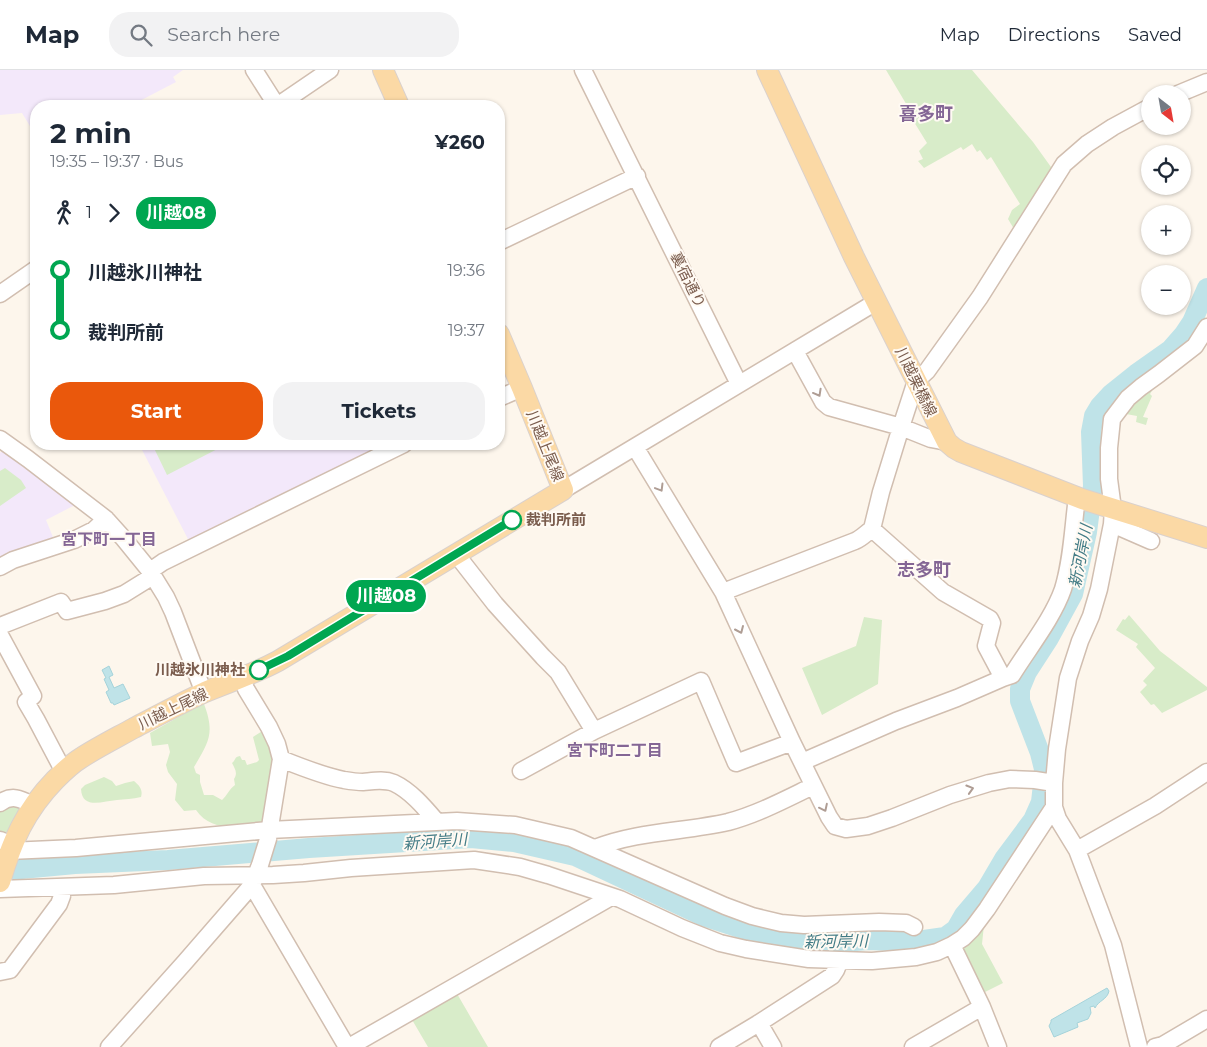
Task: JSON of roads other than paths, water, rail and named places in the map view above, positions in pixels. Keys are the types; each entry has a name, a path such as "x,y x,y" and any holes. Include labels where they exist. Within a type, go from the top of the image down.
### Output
{"main road":[{"path":"383,70 396,100"},
{"name":"川越栗橋線","path":"766,70 876,302 947,442"},
{"name":"川越上尾線","path":"0,882 7,848 33,806 64,772 81,758 106,743 204,693 266,668 288,656 563,490 505,348"},
{"path":"947,442 961,452 1079,498 1110,513 1207,538"}],"street":[{"path":"254,70 273,100"},
{"path":"286,100 330,70"},
{"name":"裏宿通り","path":"583,70 739,384"},
{"path":"1191,89 1207,82"},
{"path":"723,592 860,539 872,529 900,427 916,381 927,370 980,297 1064,164 1087,144 1141,112"},
{"path":"505,239 637,176"},
{"path":"0,294 30,273"},
{"path":"563,490 876,302"},
{"path":"1139,1047 1113,945 1078,850 1058,819 1046,782 1057,749 1068,678 1099,590 1110,513 1109,448 1112,419 1119,408 1135,392 1196,346 1207,327"},
{"path":"794,351 823,402 829,407 900,427 931,439 947,442"},
{"path":"505,395 522,388"},
{"path":"0,440 106,519 124,539 166,597 204,693"},
{"path":"635,447 723,592 813,786 835,826 846,829 868,826 950,795 989,783 1010,779 1046,782"},
{"path":"0,626 61,602 67,611 124,594 151,574 163,562 392,450"},
{"path":"802,762 896,721 1012,675 1045,624 1063,590 1079,498"},
{"path":"1110,513 1151,541"},
{"path":"0,567 13,560 74,540 94,530 106,519"},
{"path":"872,529 943,592 990,619 992,623 986,646 1003,678"},
{"path":"456,554 495,604 558,672 594,732"},
{"path":"0,635 33,696 26,702 64,772"},
{"path":"109,1047 185,962 256,875 268,834 281,760 277,744 269,727 246,689 242,678"},
{"path":"521,771 594,732 701,680 736,763 792,742"},
{"path":"281,760 342,780 361,782 385,780 410,794 437,822"},
{"path":"1078,850 1155,806 1207,772"},
{"path":"595,848 642,836 729,821 757,812 813,786"},
{"path":"0,803 14,797 33,806"},
{"path":"0,890 114,885 204,876 273,875 474,860 548,875 620,899 682,928 720,943 809,959 872,961 913,957 937,952 963,938 987,908 1054,807"},
{"path":"7,848 76,848 457,821 515,825 570,838 724,906 752,916 781,923 804,925 879,922 906,923 914,927"},
{"path":"256,875 348,1047 611,897"},
{"path":"0,972 10,970 59,904 62,888"},
{"path":"952,945 982,1007 998,1047"},
{"path":"718,1047 832,976 840,960"},
{"path":"913,1047 982,1007"},
{"path":"1155,1047 1163,1045 1207,1018"},
{"path":"759,1023 773,1047"}],"water":[{"path":"109,666 113,675 109,677 114,688 123,684 130,698 114,705 111,703 106,692 109,690 102,670"},
{"path":"1107,988 1109,991 1107,996 1095,1008 1094,1006 1090,1007 1091,1013 1088,1019 1077,1023 1078,1027 1054,1037 1049,1026 1051,1020"}],"waterway":[{"name":"新河岸川","path":"0,871 75,864 168,860 309,848 471,838 514,842 575,856 703,916 771,938 813,944 869,940 910,942 945,937 956,929 964,915 987,888 1004,859 1033,820 1041,802 1044,769 1040,753 1020,701 1020,689 1027,672 1049,638 1073,594 1087,532 1093,486 1091,432 1094,416 1111,394 1170,350 1192,322 1207,288"}],"place":[{"name":"裁判所前","path":"512,520"},
{"name":"川越氷川神社","path":"259,670"}],"district":[{"name":"喜多町","path":"926,114"},
{"name":"宮下町一丁目","path":"109,539"},
{"name":"志多町","path":"924,570"},
{"name":"宮下町二丁目","path":"615,750"}]}
